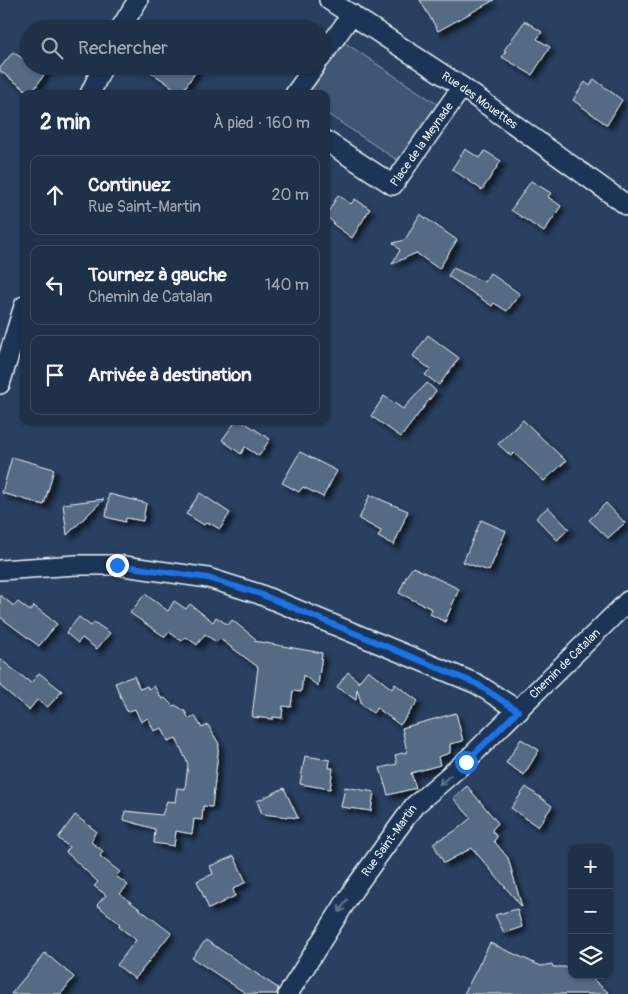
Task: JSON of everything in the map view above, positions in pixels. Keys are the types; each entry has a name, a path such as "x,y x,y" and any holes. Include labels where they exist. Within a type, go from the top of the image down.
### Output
{"street":[{"path":"126,20 138,0"},
{"name":"Rue des Mouettes","path":"329,0 462,86 628,206"},
{"path":"330,45 352,14"},
{"path":"92,90 98,75"},
{"path":"298,90 309,75"},
{"name":"Place de la Meynade","path":"330,144 393,185 462,86"},
{"path":"0,384 3,363 20,317"},
{"path":"5,568 117,565 208,578 260,594 477,684 518,711"},
{"name":"Chemin de Catalan","path":"518,711 628,601"},
{"name":"Rue Saint-Martin","path":"288,994 354,889 414,806 466,762 518,711"}],"shaded area":[{"path":"336,37 446,110 406,166 330,116 330,90 301,90 311,75 330,75 330,46"}],"building":[{"path":"420,0 494,0 438,31"},
{"path":"525,21 542,32 537,39 550,47 532,75 502,57 506,51 504,50"},
{"path":"13,52 20,57 20,75 44,75 34,90 26,90 0,71 0,68"},
{"path":"155,75 194,75 183,90 177,90"},
{"path":"594,79 622,100 607,125 573,100 585,82 590,86"},
{"path":"465,149 480,158 485,151 501,161 482,190 452,169"},
{"path":"531,181 551,193 548,197 561,206 544,232 511,210"},
{"path":"338,195 351,204 355,199 370,209 352,238 333,224 330,220 330,209"},
{"path":"420,214 457,240 439,269 416,253 392,264 400,250 393,243 405,240"},
{"path":"453,268 484,282 490,273 520,294 507,311 494,303 492,306 448,276"},
{"path":"428,335 459,358 439,385 425,375 430,369 413,356"},
{"path":"427,383 436,391 401,437 371,416 384,396 403,409"},
{"path":"523,420 566,461 544,481 514,453 511,456 498,444"},
{"path":"233,425 248,425 270,439 259,456 245,447 241,454 222,440"},
{"path":"300,452 337,471 323,497 303,487 299,492 282,483"},
{"path":"12,457 54,469 44,505 2,493"},
{"path":"200,493 230,513 220,529 207,522 204,525 186,514"},
{"path":"109,494 146,503 143,521 126,518 125,522 106,517"},
{"path":"370,495 408,511 394,545 378,537 381,531 359,519"},
{"path":"104,499 67,535 63,504"},
{"path":"606,503 625,523 608,538 589,520"},
{"path":"548,507 569,529 557,540 536,518"},
{"path":"481,520 506,531 489,571 463,562"},
{"path":"413,567 459,589 445,622 430,614 432,609 399,593"},
{"path":"145,594 168,611 174,601 186,609 190,604 213,622 216,617 228,625 232,620 256,639 254,641 322,653 318,686 303,675 301,692 293,691 291,707 283,706 282,718 252,717 258,667 220,639 216,642 205,634 197,645 186,637 182,641 169,632 165,637 130,613"},
{"path":"0,595 14,606 18,602 30,611 34,606 57,624 39,646 0,617"},
{"path":"79,617 91,626 94,622 110,633 97,649 82,638 78,643 66,633"},
{"path":"0,659 31,683 39,673 62,691 48,707 37,700 29,710 0,686"},
{"path":"368,670 392,689 395,684 418,701 400,725 377,708 373,713 362,705 357,689 356,700 337,687 348,672 358,683"},
{"path":"134,676 140,689 147,686 148,689 154,686 162,699 165,698 173,706 175,705 185,711 189,719 195,716 202,728 208,725 219,744 212,807 203,806 202,820 194,819 192,834 176,831 174,846 154,843 155,829 124,820 125,811 162,815 167,801 175,802 177,788 185,789 188,764 176,738 168,741 162,728 154,731 148,718 141,722 135,709 127,712 115,683"},
{"path":"456,713 463,741 450,744 450,753 438,757 440,765 411,773 416,788 388,795 380,768 397,764 395,755 407,752 402,728"},
{"path":"521,739 539,750 524,775 506,763"},
{"path":"305,756 330,760 329,768 333,768 330,789 300,784"},
{"path":"467,786 498,823 492,830 497,837 494,841 508,858 522,907 472,848 444,863 433,843 455,831 471,818 453,798"},
{"path":"345,787 374,792 371,811 341,807"},
{"path":"526,787 552,806 538,827 511,808"},
{"path":"284,788 298,818 262,814 257,801"},
{"path":"75,815 96,831 91,842 103,851 100,856 120,872 116,876 128,885 120,894 171,933 135,979 117,965 136,940 118,926 120,924 97,905 106,895 94,886 98,882 66,852 69,847 58,838"},
{"path":"234,856 246,882 233,889 235,896 209,909 197,881 213,874 210,866"},
{"path":"517,909 522,927 504,933 495,915"},
{"path":"206,940 278,988 277,994 247,994 192,958"},
{"path":"490,943 541,966 552,964 553,967 568,967 568,979 593,979 610,994 464,994"},
{"path":"45,953 74,977 61,994 11,994"}],"route":[{"path":"117,565 208,578 260,594 477,684 518,711 466,762"}]}
